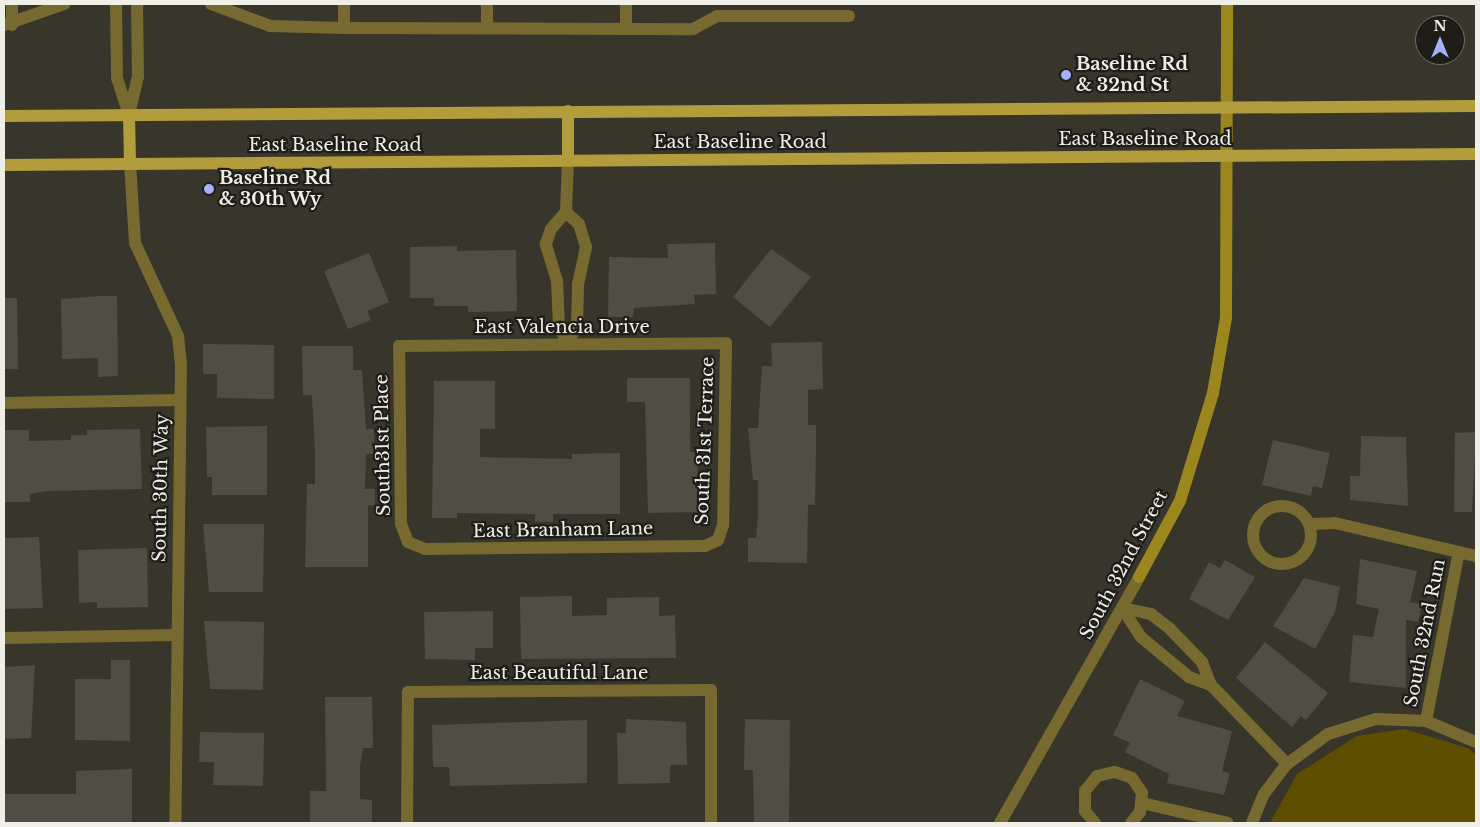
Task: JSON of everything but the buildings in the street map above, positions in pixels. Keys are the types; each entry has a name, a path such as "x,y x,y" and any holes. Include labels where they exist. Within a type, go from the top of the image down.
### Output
{"main road":[{"name":"East Baseline Road","path":"4,116 1476,106"},
{"path":"568,111 568,160"},
{"path":"130,115 130,163"},
{"name":"East Baseline Road","path":"4,165 1476,154"}],"street":[{"path":"8,25 12,4"},
{"path":"8,25 64,4"},
{"path":"116,4 117,78 130,115"},
{"path":"130,115 138,77 137,4"},
{"path":"211,4 270,26 344,28 692,29 717,10 849,16"},
{"path":"344,4 344,28"},
{"path":"487,4 488,28"},
{"path":"626,4 626,28"},
{"name":"South 32nd Street","path":"1000,823 1122,608 1180,501 1213,393 1226,318 1227,4"},
{"path":"116,40 137,40"},
{"path":"567,344 559,326 557,281 546,244 550,229 566,212 568,160"},
{"name":"South 30th Way","path":"130,163 135,243 178,336 180,400 175,823"},
{"path":"566,212 579,224 586,248 578,284 577,328 567,344"},
{"name":"East Valencia Drive","path":"399,346 726,344"},
{"name":"South 31st Terrace","path":"718,540 723,525 726,344"},
{"name":"South31st Place","path":"399,346 401,524 408,542"},
{"path":"4,403 180,400"},
{"path":"1271,507 1298,510 1310,524 1310,544 1289,563 1269,561 1256,546 1254,528 1271,507"},
{"path":"1310,524 1335,523 1476,556"},
{"name":"East Branham Lane","path":"408,542 425,549 705,546 718,540"},
{"name":"South 32nd Run","path":"1426,721 1459,552"},
{"path":"1122,608 1151,614 1170,629 1202,662 1211,685 1287,764"},
{"path":"1122,608 1141,637 1189,677 1211,685"},
{"path":"4,638 176,635"},
{"name":"East Beautiful Lane","path":"407,823 408,692 711,690 711,823"},
{"path":"1252,823 1264,794 1287,764 1328,734 1376,719 1426,721 1476,742"},
{"path":"1095,823 1086,811 1086,791 1105,773 1132,778 1142,803 1132,823"},
{"path":"1142,803 1228,823"}],"shaded area":[{"path":"1404,729 1468,748 1476,755 1476,823 1270,823 1297,774 1357,736"}],"place":[{"name":"Baseline Rd & 32nd St","path":"1066,75"},
{"name":"Baseline Rd & 30th Wy","path":"209,189"}]}
